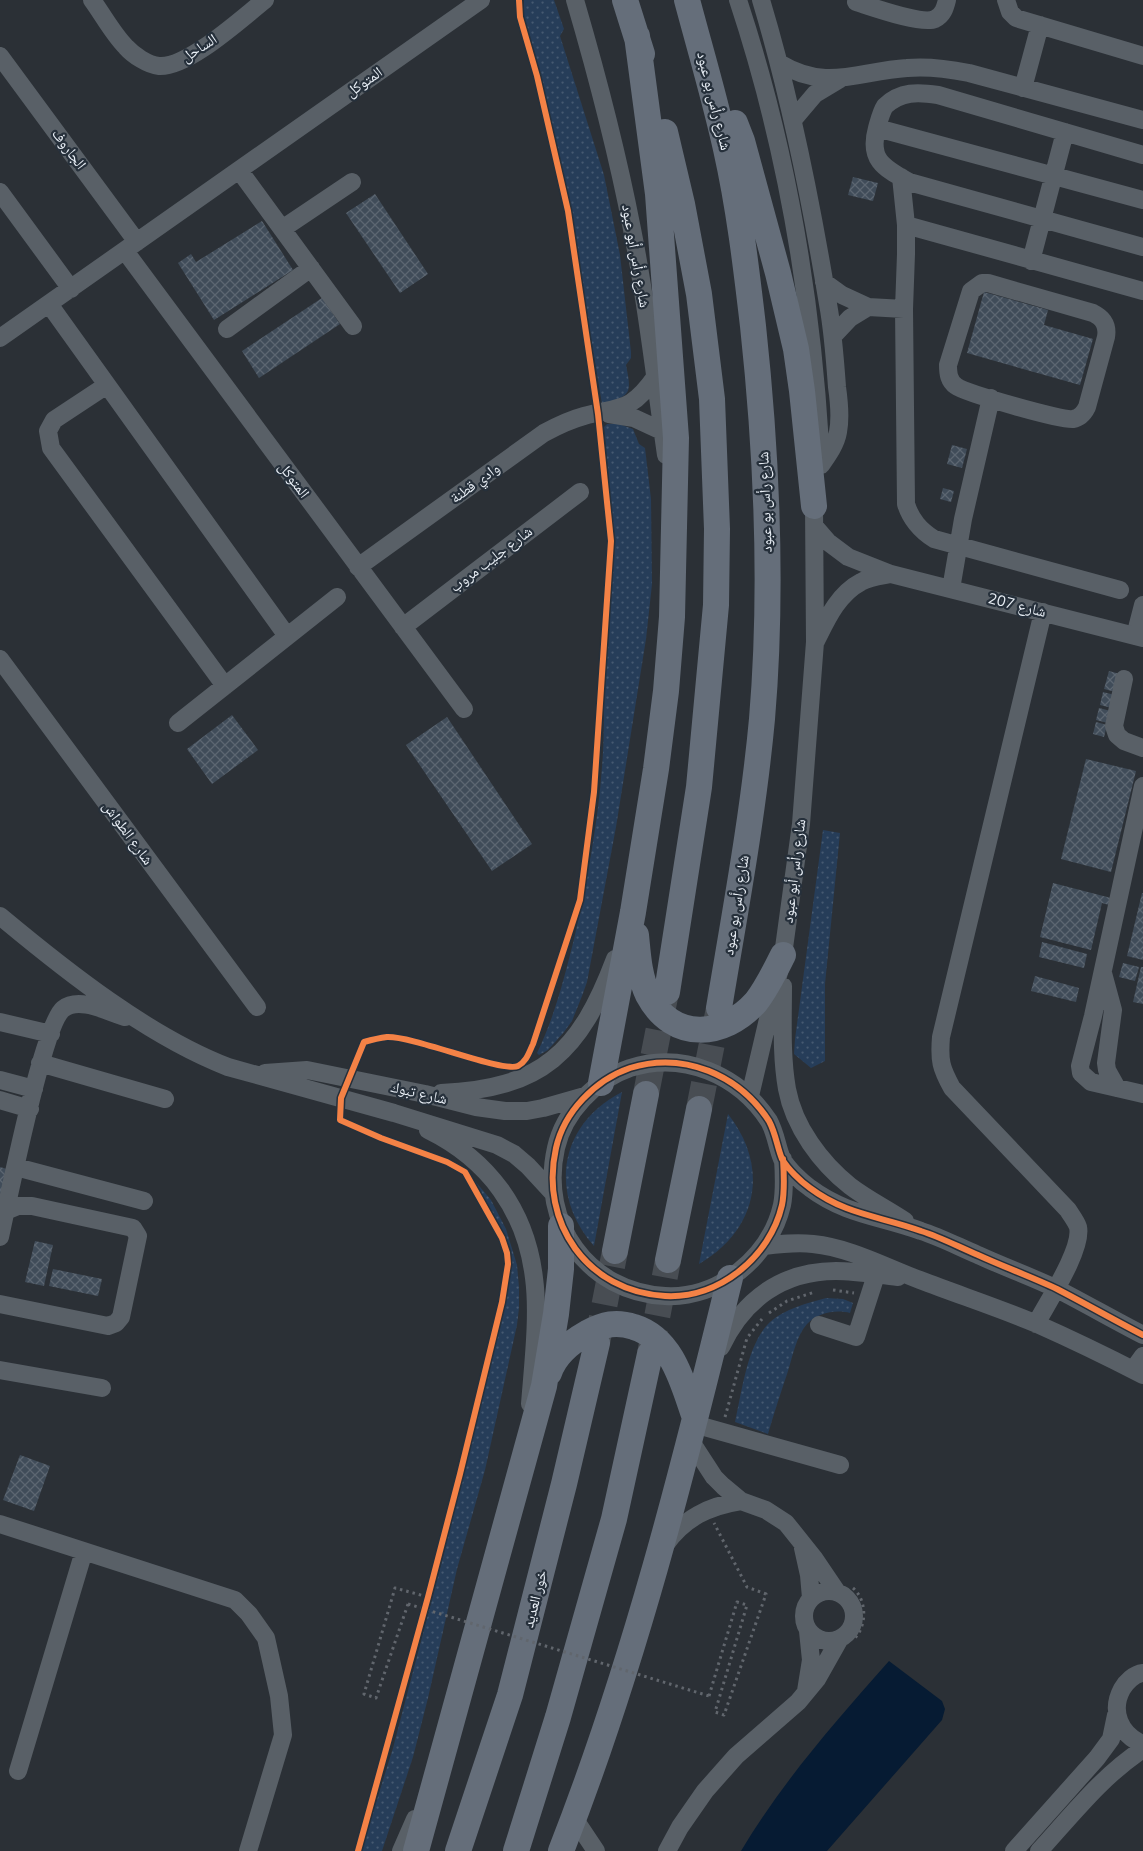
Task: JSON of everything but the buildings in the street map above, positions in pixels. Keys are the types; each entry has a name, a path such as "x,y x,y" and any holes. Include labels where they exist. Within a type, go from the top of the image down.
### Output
{"highway":[{"path":"625,0 662,122 682,204 703,329 712,399 715,458 717,529 715,615 699,787 667,992"},
{"path":"687,0 742,141 788,312 802,391 814,516"},
{"name":"شارع رأس بو عبود","path":"687,0 726,148 741,230 759,382 767,515 766,640 762,720 744,861 719,1008"},
{"path":"593,1089 633,912 656,769 666,691 672,617 676,438 658,194 637,36"},
{"path":"633,912 642,979 648,994 667,1018 679,1026 691,1029 711,1029 734,1021 757,1000 783,956"},
{"path":"615,1251 646,1094"},
{"path":"668,1260 698,1108"},
{"path":"544,1386 556,1314 561,1269 561,1226"},
{"path":"561,1851 612,1710 659,1554 693,1428 730,1278"},
{"path":"416,1851 551,1366 565,1348 602,1324 624,1324 646,1330 662,1344 673,1360 693,1428"},
{"name":"خور العديد","path":"458,1851 510,1695 564,1484 597,1344"},
{"path":"516,1851 558,1717 614,1519 650,1354"}],"street":[{"name":"الساحل","path":"92,0 126,47 144,60 158,66 174,64 193,56 265,0"},
{"name":"المتوكل","path":"0,338 481,0"},
{"name":"شارع رأس أبو عبود","path":"575,0 591,53 619,164 633,230 656,376 674,516"},
{"name":"شارع رأس أبو عبود","path":"738,0 753,44 780,154 796,238 808,316 816,388 821,466 814,516 815,642 801,824 783,956 750,1096"},
{"path":"854,1 892,6 922,21 930,21 942,13 947,0"},
{"path":"1006,0 1010,12 1016,18 1143,56"},
{"name":"شارع رأس أبو عبود","path":"767,5 816,227 833,336 840,413 838,433 832,448 821,466"},
{"path":"1023,88 1040,24"},
{"name":"الجاروف","path":"0,56 131,246"},
{"path":"779,63 793,72 807,77 841,79 908,68 948,69 1143,120"},
{"path":"793,120 815,94 841,79"},
{"path":"1143,155 938,95 919,92 912,92 888,103 882,110 873,142 874,152 883,165 901,177 917,184 1143,247"},
{"path":"877,128 1143,200"},
{"path":"1031,261 1065,132"},
{"path":"239,170 353,326"},
{"path":"901,177 906,226 904,309 906,504 913,521 934,539 1120,590"},
{"path":"282,228 352,182"},
{"path":"2,199 71,289"},
{"path":"906,226 1143,290"},
{"name":"المتوكل","path":"131,246 358,567 464,709"},
{"path":"227,329 311,268"},
{"path":"824,282 842,296 868,307 904,309"},
{"path":"988,283 1092,313 1103,320 1107,331 1106,337 1084,414 1078,418 1064,419 990,398 957,387 951,381 948,373 948,365 970,291 976,286 988,283"},
{"path":"49,304 287,636"},
{"path":"833,336 850,318 868,307"},
{"name":"وادي قطنة","path":"358,567 544,433 562,423 584,416 620,409 634,401 646,390 656,376"},
{"path":"107,384 54,420 48,431 51,448 225,686"},
{"path":"951,588 958,546 990,398"},
{"name":"وادي قطنة","path":"598,414 619,414 634,418 662,431"},
{"name":"شارع جليب مروب","path":"403,627 580,492"},
{"path":"814,516 828,542 848,557 891,574"},
{"name":"شارع رأس أبو عبود","path":"815,642 834,608 849,590 865,580 891,574"},
{"name":"شارع 207","path":"891,574 1139,637"},
{"path":"178,723 337,596"},
{"path":"1139,637 1143,605"},
{"path":"1036,1324 1073,1258 1078,1227 1068,1210 952,1088 944,1073 939,1056 943,1028 1043,612"},
{"name":"شارع الطواش","path":"0,659 257,1007"},
{"path":"1124,679 1114,726 1117,735 1124,741 1143,748"},
{"path":"1143,786 1093,1016 1080,1066 1085,1078 1092,1082 1143,1094"},
{"path":"426,1094 481,1090 517,1081 554,1059 581,1030 595,1007 607,982 633,912"},
{"name":"شارع تبوك","path":"0,916 93,988 145,1024 201,1057 228,1067 394,1113 497,1145 514,1154 552,1192"},
{"path":"783,956 784,1062 787,1091 796,1117 812,1147 828,1166 851,1186 921,1231"},
{"path":"1102,970 1113,1010 1106,1063 1107,1070 1117,1088"},
{"path":"0,1236 40,1063 55,1020 63,1009 73,1005 91,1006 145,1024"},
{"path":"0,1022 51,1034"},
{"path":"662,1062 694,1065 724,1077 750,1096 769,1122 777,1140 782,1159 784,1182 782,1204 775,1226 764,1246 748,1264 730,1278 700,1292 667,1296 634,1291 604,1276 579,1254 561,1226 552,1192 552,1166 558,1140 569,1116 593,1089 630,1068 662,1062"},
{"path":"40,1063 166,1099"},
{"name":"شارع تبوك","path":"252,1073 308,1070 426,1094 476,1107 505,1111 527,1111 543,1108 593,1089"},
{"path":"0,1080 34,1089"},
{"path":"0,1100 30,1109"},
{"path":"394,1113 436,1134 462,1150 482,1167 502,1190 517,1215 528,1246 534,1278 535,1315 528,1445"},
{"path":"782,1159 803,1182 824,1199 860,1214 921,1231 1055,1288 1143,1335"},
{"path":"16,1167 144,1201"},
{"path":"0,1304 108,1326 116,1323 121,1317 138,1236 133,1228 32,1206 18,1206 6,1211"},
{"path":"764,1246 787,1243 838,1248 871,1259 918,1280 1036,1324 1138,1373 1143,1356"},
{"path":"706,1377 737,1318 766,1291 792,1278 836,1271 918,1280"},
{"path":"819,1325 856,1337 876,1275"},
{"path":"0,1370 102,1388"},
{"path":"693,1428 722,1432 840,1465"},
{"path":"667,1851 689,1812 723,1769 787,1713 817,1679 844,1642 846,1635 852,1628 854,1619 854,1611 850,1602 844,1596 842,1588 814,1558 786,1523 760,1507 742,1501 714,1477 693,1428"},
{"path":"659,1554 674,1532 695,1516 722,1504 742,1501"},
{"path":"0,1524 235,1600 250,1614 266,1638 279,1696 284,1735 248,1851"},
{"path":"803,1545 811,1598"},
{"path":"18,1771 84,1551"},
{"path":"842,1588 818,1593 811,1598 803,1614 804,1623 814,1637 822,1641 844,1642"},
{"path":"806,1691 811,1660 808,1631"},
{"path":"1014,1851 1098,1758 1111,1738 1116,1715 1117,1698 1126,1683 1143,1672"},
{"path":"1116,1715 1122,1729 1134,1740 1143,1744"},
{"path":"1039,1851 1110,1774 1143,1749"},
{"path":"401,1851 442,1757"},
{"path":"574,1818 596,1851"}],"path":[{"path":"722,1432 747,1338 765,1316 787,1301 819,1290"},
{"path":"827,1290 870,1296"},
{"path":"428,1597 395,1588 364,1694 376,1698 408,1604 709,1696 737,1602 747,1605 715,1712 724,1715 766,1594 747,1587 706,1510"},
{"path":"423,1616 430,1588"},
{"path":"842,1588 858,1593 864,1612 861,1632 844,1642"}],"shaded area":[{"path":"524,0 554,0 564,29 560,36 604,175 620,255 631,352 631,358 626,365 629,388 624,396 619,399 602,404 566,189 545,97 523,26"},
{"path":"607,424 619,424 633,429 639,444 645,448 651,499 652,584 646,639 616,827 587,982 572,1021 548,1050 539,1055 537,1053 554,1010 575,935 592,851 598,809 612,569 611,507 604,427"},
{"path":"823,830 840,833 825,984 825,1061 811,1068 794,1054"},
{"path":"622,1092 594,1246 579,1226 570,1204 566,1183 567,1162 573,1141 585,1122 601,1106"},
{"path":"728,1114 741,1134 749,1155 753,1176 751,1196 745,1216 734,1234 719,1250 699,1264"},
{"path":"468,1175 491,1200 506,1229 517,1265 519,1308 517,1325 485,1470 457,1569 413,1757 382,1851 361,1851 393,1748 443,1557 508,1279 506,1250 502,1237"},
{"path":"826,1298 843,1299 853,1303 850,1313 839,1311 821,1315 811,1320 803,1329 795,1346 768,1434 735,1422 746,1369 762,1331 782,1313"},
{"path":"889,1661 942,1701 945,1709 942,1720 827,1851 741,1851 792,1776"}],"tunnel":[{"path":"646,1094 666,992"},
{"path":"699,1109 719,1008"},
{"path":"597,1343 615,1251"},
{"path":"650,1354 668,1260"}],"cycle path":[{"path":"358,1851 460,1474 502,1302 508,1264 502,1238 465,1172 447,1162 381,1138 340,1120 341,1098 364,1042 378,1038 400,1038 509,1067 518,1066 524,1062 533,1044 580,900 594,792 611,541 598,414 568,211 537,76 520,17 519,0"},
{"path":"783,1159 783,1165 784,1170 784,1188 782,1205 776,1224 766,1242 739,1271 723,1282 685,1295 665,1296 638,1292 613,1282 592,1267 575,1249 563,1227 555,1202 553,1176 556,1148 566,1122 583,1099 605,1080 630,1068 650,1064 690,1065 709,1071 726,1080 757,1105 769,1121 782,1159 785,1163 791,1171 802,1182 823,1197 850,1210 935,1236 1038,1280 1143,1335"}]}
